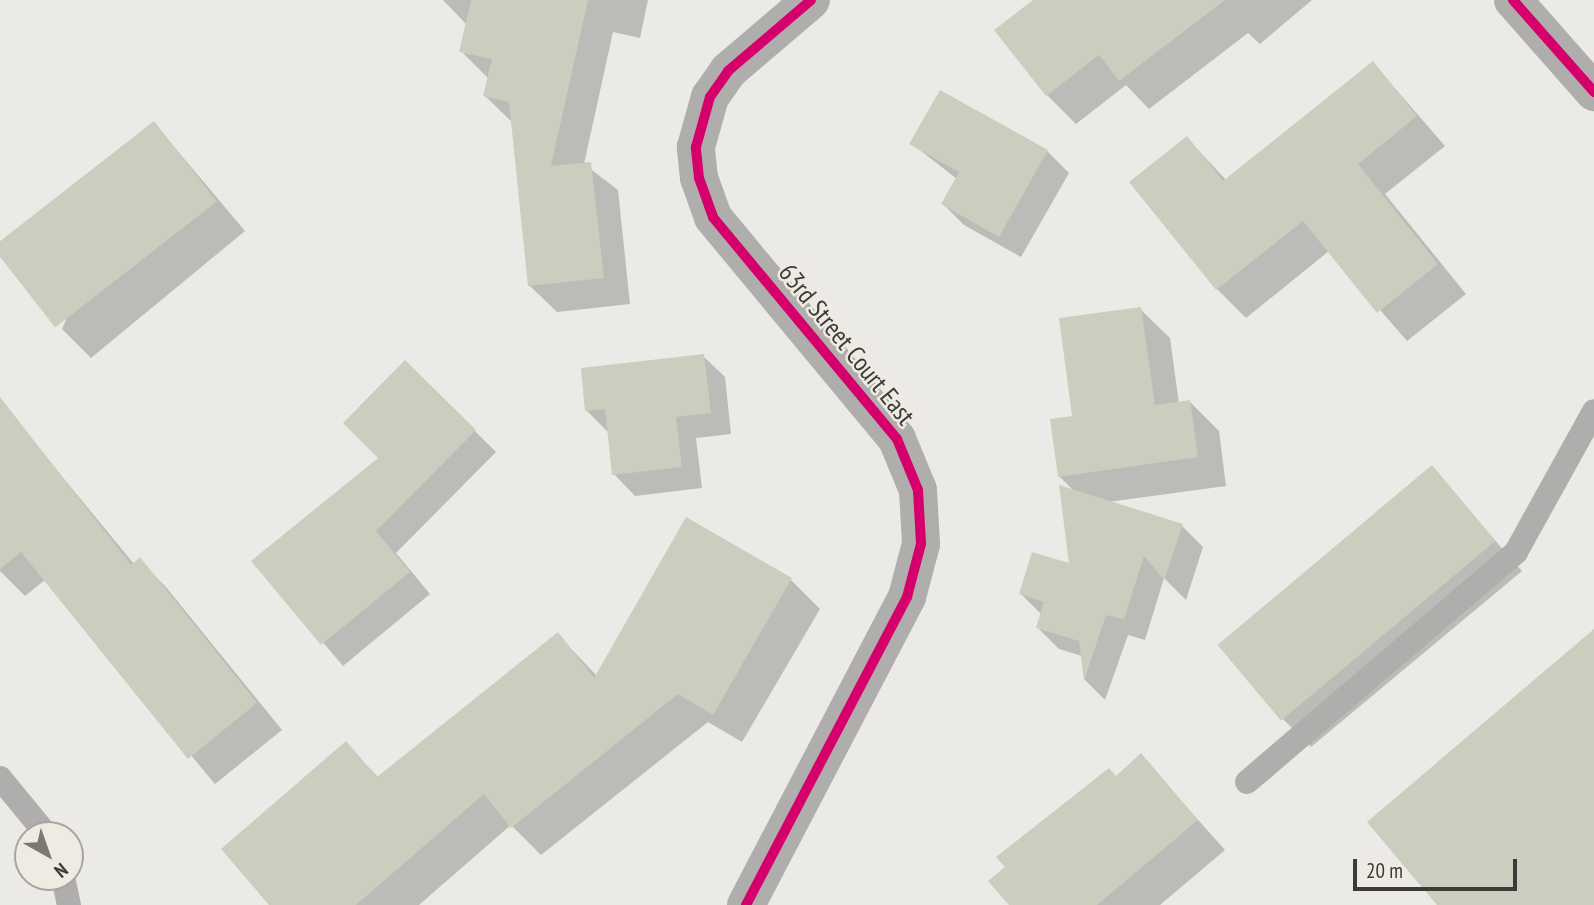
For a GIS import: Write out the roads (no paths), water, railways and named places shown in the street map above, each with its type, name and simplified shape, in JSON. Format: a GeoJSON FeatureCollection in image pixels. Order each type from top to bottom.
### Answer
{"type":"FeatureCollection","features":[{"type":"Feature","properties":{"kind":"street","name":"63rd Street Court East"},"geometry":{"type":"LineString","coordinates":[[747,905],[907,597],[921,544],[918,489],[897,439],[713,218],[699,178],[696,147],[710,97],[728,71],[811,0]]}},
{"type":"Feature","properties":{"kind":"street"},"geometry":{"type":"LineString","coordinates":[[1513,0],[1594,92]]}},
{"type":"Feature","properties":{"kind":"lane"},"geometry":{"type":"LineString","coordinates":[[1247,782],[1516,552],[1594,411]]}},
{"type":"Feature","properties":{"kind":"lane"},"geometry":{"type":"LineString","coordinates":[[0,778],[35,821]]}}]}
